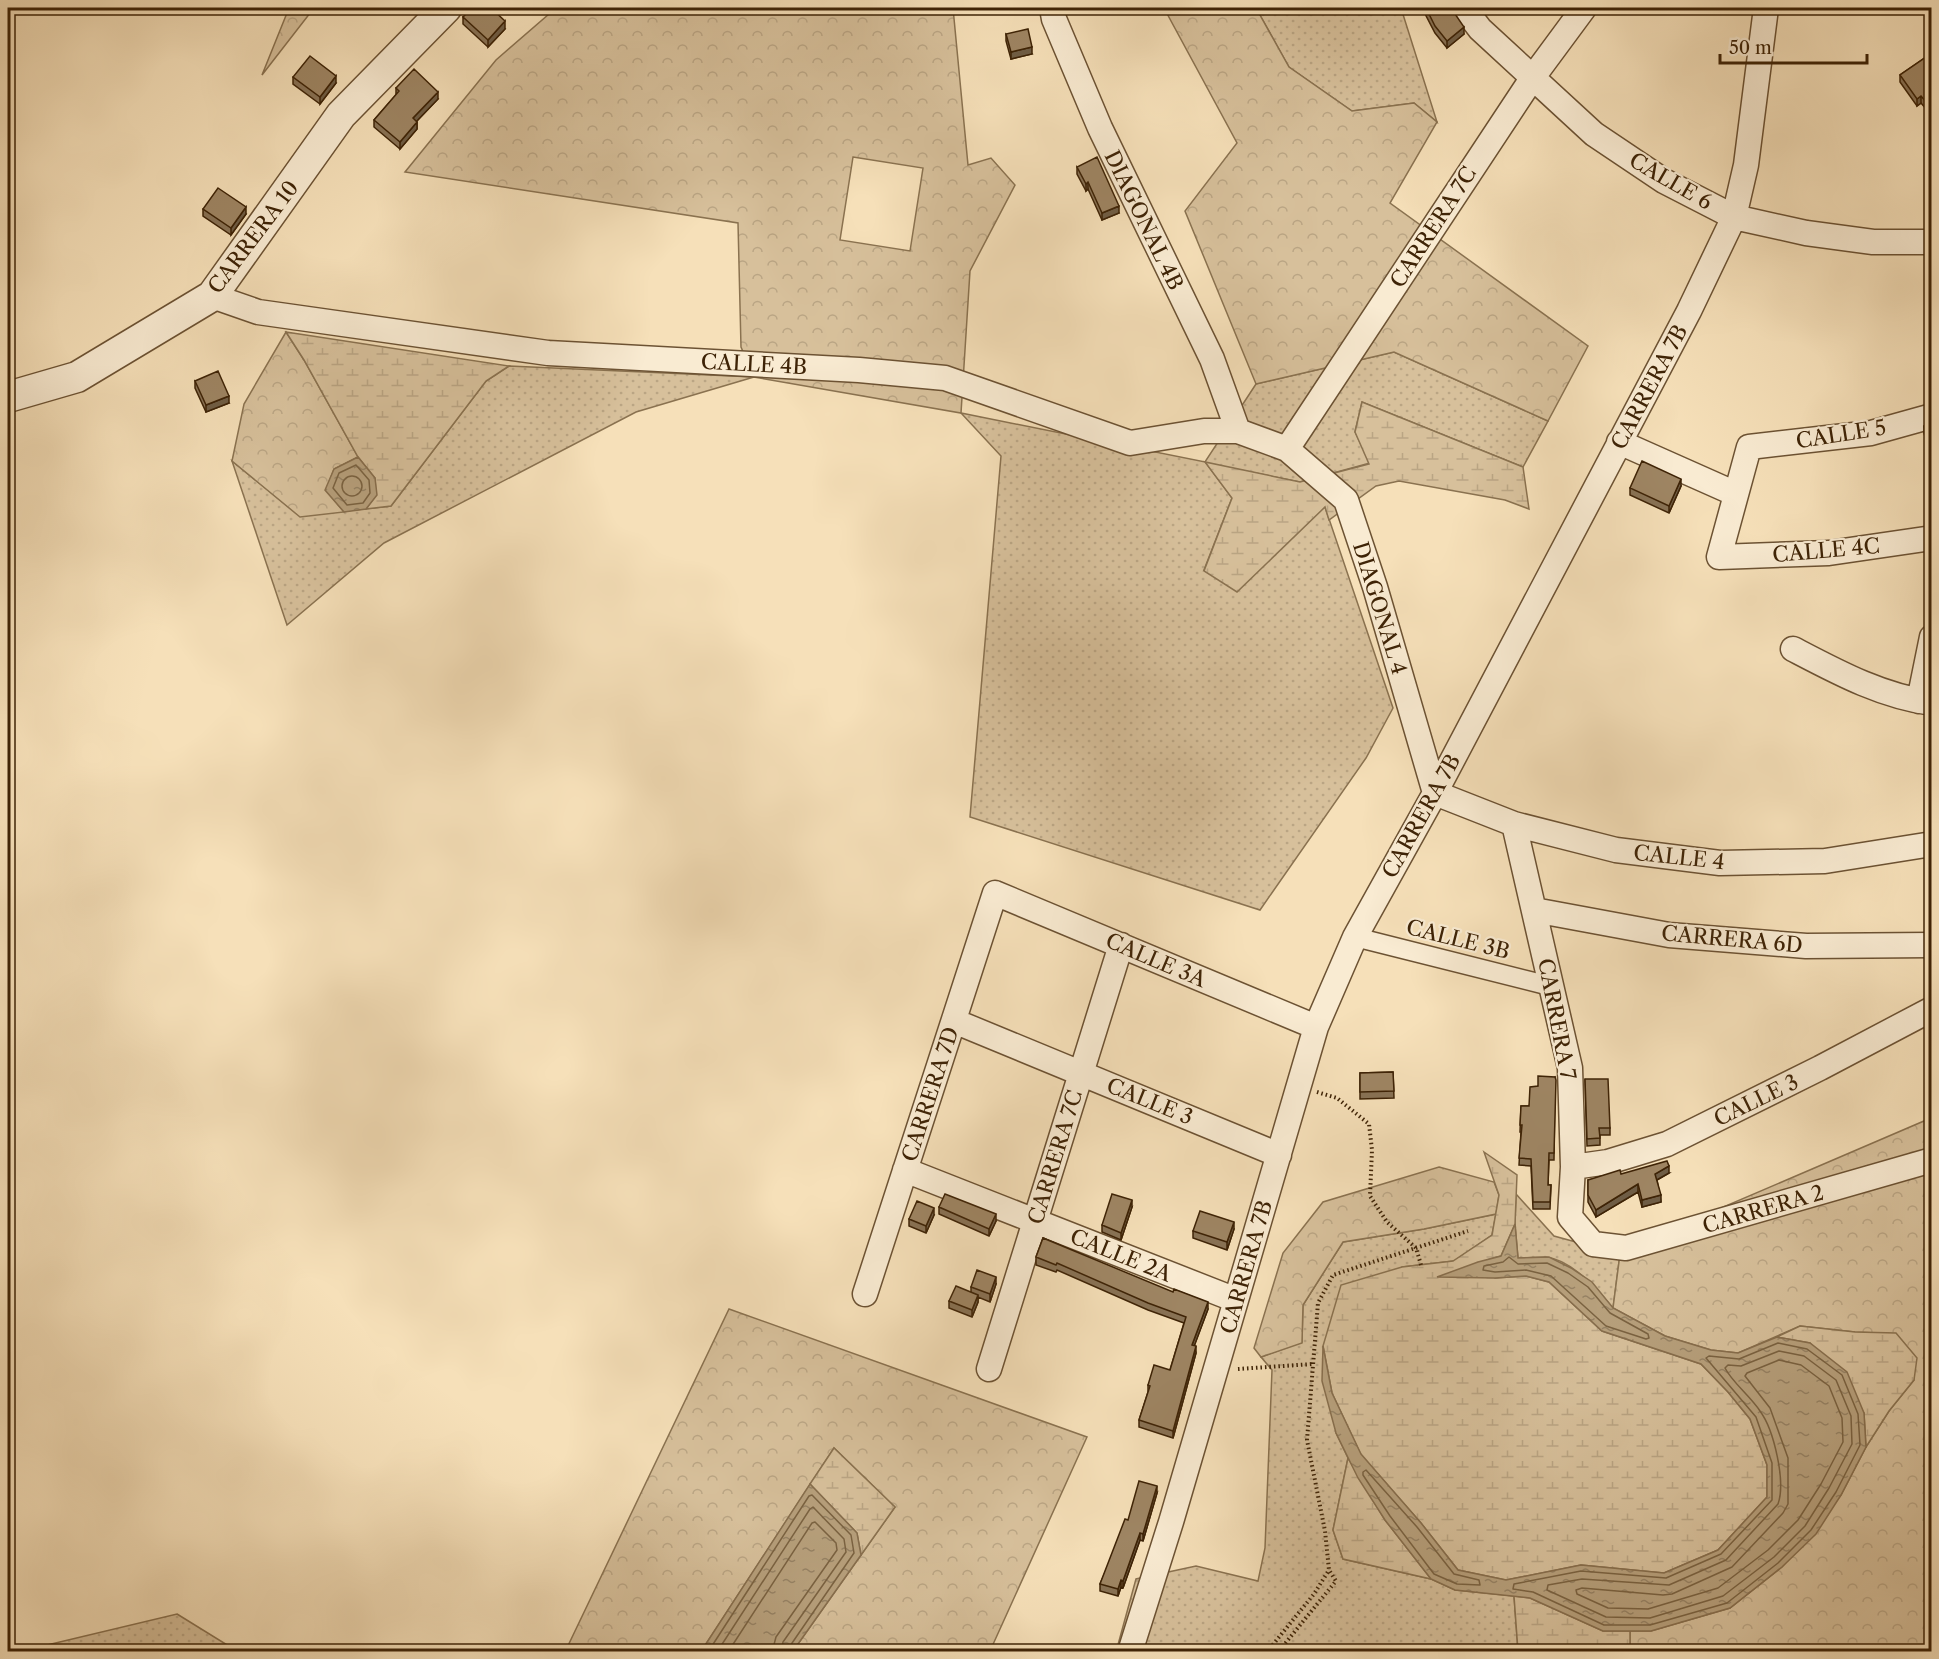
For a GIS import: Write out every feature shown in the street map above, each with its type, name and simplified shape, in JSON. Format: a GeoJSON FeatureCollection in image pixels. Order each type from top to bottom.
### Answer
{"type":"FeatureCollection","features":[{"type":"Feature","properties":{"kind":"street","name":"CARRERA 10"},"geometry":{"type":"LineString","coordinates":[[8,397],[77,377],[212,296],[342,115],[446,8]]}},
{"type":"Feature","properties":{"kind":"street","name":"DIAGONAL 4B"},"geometry":{"type":"LineString","coordinates":[[1052,8],[1054,19],[1100,128],[1212,359],[1238,431]]}},
{"type":"Feature","properties":{"kind":"street","name":"CALLE 6"},"geometry":{"type":"LineString","coordinates":[[1464,8],[1480,29],[1594,134],[1664,181],[1734,217],[1806,233],[1873,242],[1932,242]]}},
{"type":"Feature","properties":{"kind":"street","name":"CARRERA 7C"},"geometry":{"type":"LineString","coordinates":[[1287,449],[1533,77],[1584,8]]}},
{"type":"Feature","properties":{"kind":"street","name":"CARRERA 7B"},"geometry":{"type":"LineString","coordinates":[[1130,1652],[1171,1522],[1316,1027],[1355,937],[1435,793],[1689,311],[1734,217],[1746,165],[1766,8]]}},
{"type":"Feature","properties":{"kind":"street","name":"CALLE 4B"},"geometry":{"type":"LineString","coordinates":[[212,296],[258,312],[548,353],[848,369],[945,378],[1131,443],[1204,431],[1238,431],[1287,449]]}},
{"type":"Feature","properties":{"kind":"street","name":"CALLE 5"},"geometry":{"type":"LineString","coordinates":[[1736,494],[1749,447],[1871,433],[1932,416]]}},
{"type":"Feature","properties":{"kind":"street"},"geometry":{"type":"LineString","coordinates":[[1619,442],[1736,494]]}},
{"type":"Feature","properties":{"kind":"street","name":"DIAGONAL 4"},"geometry":{"type":"LineString","coordinates":[[1287,449],[1346,500],[1375,587],[1435,793]]}},
{"type":"Feature","properties":{"kind":"street","name":"CALLE 4C"},"geometry":{"type":"LineString","coordinates":[[1736,494],[1719,557],[1829,553],[1932,538]]}},
{"type":"Feature","properties":{"kind":"street"},"geometry":{"type":"LineString","coordinates":[[1793,649],[1853,681],[1925,702],[1932,637]]}},
{"type":"Feature","properties":{"kind":"street","name":"CALLE 4"},"geometry":{"type":"LineString","coordinates":[[1435,793],[1514,824],[1616,850],[1720,863],[1825,861],[1932,844]]}},
{"type":"Feature","properties":{"kind":"street","name":"CARRERA 7"},"geometry":{"type":"LineString","coordinates":[[1514,824],[1570,1068],[1573,1167],[1570,1217],[1593,1244]]}},
{"type":"Feature","properties":{"kind":"street","name":"CALLE 3A"},"geometry":{"type":"LineString","coordinates":[[995,893],[1316,1027]]}},
{"type":"Feature","properties":{"kind":"street","name":"CARRERA 7D"},"geometry":{"type":"LineString","coordinates":[[865,1294],[995,893]]}},
{"type":"Feature","properties":{"kind":"street","name":"CARRERA 6D"},"geometry":{"type":"LineString","coordinates":[[1534,910],[1681,936],[1806,946],[1932,945]]}},
{"type":"Feature","properties":{"kind":"street","name":"CALLE 3B"},"geometry":{"type":"LineString","coordinates":[[1355,937],[1550,986]]}},
{"type":"Feature","properties":{"kind":"street","name":"CARRERA 7C"},"geometry":{"type":"LineString","coordinates":[[989,1369],[1121,945]]}},
{"type":"Feature","properties":{"kind":"street","name":"CALLE 3"},"geometry":{"type":"LineString","coordinates":[[1573,1167],[1608,1162],[1666,1144],[1820,1068],[1932,1009]]}},
{"type":"Feature","properties":{"kind":"street","name":"CALLE 3"},"geometry":{"type":"LineString","coordinates":[[954,1021],[1279,1155]]}},
{"type":"Feature","properties":{"kind":"street","name":"CARRERA 2"},"geometry":{"type":"LineString","coordinates":[[1593,1244],[1626,1248],[1932,1160]]}},
{"type":"Feature","properties":{"kind":"street","name":"CALLE 2A"},"geometry":{"type":"LineString","coordinates":[[905,1170],[1236,1300]]}},
{"type":"Feature","properties":{"kind":"path"},"geometry":{"type":"LineString","coordinates":[[1299,1088],[1337,1098],[1369,1124],[1372,1150],[1370,1196],[1387,1222],[1416,1248],[1421,1265]]}},
{"type":"Feature","properties":{"kind":"path"},"geometry":{"type":"LineString","coordinates":[[1269,1652],[1283,1646],[1336,1581],[1329,1570],[1325,1531],[1307,1440],[1318,1303],[1333,1275],[1468,1231]]}},
{"type":"Feature","properties":{"kind":"path"},"geometry":{"type":"LineString","coordinates":[[1216,1370],[1312,1364]]}},
{"type":"Feature","properties":{"kind":"path"},"geometry":{"type":"LineString","coordinates":[[1269,1652],[1314,1594],[1329,1570]]}},
{"type":"Feature","properties":{"kind":"green space"},"geometry":{"type":"Polygon","coordinates":[[[289,8],[314,8],[262,75],[289,8]]]}},
{"type":"Feature","properties":{"kind":"green space"},"geometry":{"type":"Polygon","coordinates":[[[556,8],[953,8],[968,165],[991,158],[1015,185],[970,271],[961,413],[754,377],[741,347],[738,223],[405,172],[496,60],[556,8]],[[853,157],[840,240],[910,251],[923,168],[853,157]]]}},
{"type":"Feature","properties":{"kind":"green space"},"geometry":{"type":"Polygon","coordinates":[[[1164,8],[1256,8],[1289,67],[1352,111],[1414,103],[1437,122],[1390,203],[1588,346],[1548,421],[1394,352],[1256,384],[1185,211],[1237,143],[1164,8]]]}},
{"type":"Feature","properties":{"kind":"green space"},"geometry":{"type":"Polygon","coordinates":[[[1256,8],[1401,8],[1437,122],[1414,103],[1352,111],[1289,67],[1256,8]]]}},
{"type":"Feature","properties":{"kind":"green space"},"geometry":{"type":"Polygon","coordinates":[[[286,332],[358,457],[334,469],[326,490],[344,512],[300,517],[232,461],[244,404],[286,332]]]}},
{"type":"Feature","properties":{"kind":"green space"},"geometry":{"type":"Polygon","coordinates":[[[286,332],[509,366],[486,381],[391,506],[366,509],[376,495],[375,478],[358,457],[286,332]]]}},
{"type":"Feature","properties":{"kind":"green space"},"geometry":{"type":"Polygon","coordinates":[[[1394,352],[1548,421],[1523,467],[1362,402],[1355,432],[1370,463],[1300,482],[1206,463],[1232,498],[1204,570],[1325,507],[1393,708],[1366,758],[1260,910],[970,817],[1001,456],[961,413],[1205,462],[1256,384],[1394,352]]]}},
{"type":"Feature","properties":{"kind":"green space"},"geometry":{"type":"Polygon","coordinates":[[[509,366],[754,377],[636,412],[384,543],[287,625],[232,461],[300,516],[391,506],[486,381],[509,366]]]}},
{"type":"Feature","properties":{"kind":"green space"},"geometry":{"type":"Polygon","coordinates":[[[1362,402],[1523,467],[1529,509],[1505,500],[1399,481],[1376,486],[1329,520],[1325,507],[1237,592],[1204,571],[1232,498],[1205,462],[1300,482],[1369,464],[1355,432],[1362,402]]]}},
{"type":"Feature","properties":{"kind":"green space"},"geometry":{"type":"Polygon","coordinates":[[[1931,1118],[1931,1651],[1630,1651],[1630,1631],[1651,1631],[1730,1608],[1782,1567],[1841,1495],[1866,1447],[1889,1411],[1914,1380],[1896,1334],[1800,1326],[1738,1353],[1711,1350],[1665,1336],[1613,1308],[1620,1254],[1672,1229],[1931,1118]]]}},
{"type":"Feature","properties":{"kind":"green space"},"geometry":{"type":"Polygon","coordinates":[[[1484,1152],[1517,1175],[1515,1224],[1501,1256],[1487,1260],[1495,1278],[1526,1276],[1549,1282],[1602,1331],[1701,1364],[1750,1419],[1767,1465],[1767,1497],[1718,1550],[1664,1573],[1581,1565],[1506,1580],[1458,1570],[1421,1523],[1361,1455],[1332,1393],[1323,1346],[1341,1285],[1402,1267],[1453,1261],[1492,1235],[1499,1195],[1484,1152]]]}},
{"type":"Feature","properties":{"kind":"green space"},"geometry":{"type":"Polygon","coordinates":[[[1439,1167],[1494,1182],[1499,1195],[1496,1214],[1343,1242],[1303,1305],[1302,1343],[1261,1357],[1254,1348],[1283,1253],[1323,1202],[1439,1167]]]}},
{"type":"Feature","properties":{"kind":"green space"},"geometry":{"type":"Polygon","coordinates":[[[1516,1194],[1554,1236],[1620,1254],[1613,1308],[1584,1277],[1556,1259],[1518,1258],[1515,1224],[1516,1194]]]}},
{"type":"Feature","properties":{"kind":"green space"},"geometry":{"type":"Polygon","coordinates":[[[1496,1214],[1492,1235],[1454,1261],[1402,1267],[1336,1433],[1348,1458],[1333,1530],[1343,1559],[1431,1579],[1455,1590],[1514,1596],[1518,1651],[1116,1652],[1136,1579],[1196,1566],[1258,1581],[1265,1548],[1272,1370],[1261,1357],[1302,1342],[1303,1305],[1343,1242],[1496,1214]]]}},
{"type":"Feature","properties":{"kind":"green space"},"geometry":{"type":"Polygon","coordinates":[[[729,1309],[1087,1437],[990,1651],[793,1651],[895,1507],[834,1448],[702,1650],[704,1651],[565,1652],[729,1309]]]}},
{"type":"Feature","properties":{"kind":"green space"},"geometry":{"type":"Polygon","coordinates":[[[1800,1326],[1855,1332],[1896,1333],[1917,1358],[1914,1380],[1889,1411],[1866,1447],[1864,1413],[1810,1343],[1777,1337],[1800,1326]]]}},
{"type":"Feature","properties":{"kind":"green space"},"geometry":{"type":"Polygon","coordinates":[[[834,1448],[895,1507],[861,1555],[857,1533],[810,1484],[834,1448]]]}},
{"type":"Feature","properties":{"kind":"green space"},"geometry":{"type":"Polygon","coordinates":[[[1348,1458],[1385,1520],[1431,1579],[1343,1559],[1333,1530],[1348,1458]]]}},
{"type":"Feature","properties":{"kind":"green space"},"geometry":{"type":"Polygon","coordinates":[[[1514,1596],[1530,1598],[1603,1631],[1630,1631],[1630,1651],[1518,1651],[1514,1596]]]}},
{"type":"Feature","properties":{"kind":"green space"},"geometry":{"type":"Polygon","coordinates":[[[177,1614],[237,1651],[22,1651],[177,1614]]]}},
{"type":"Feature","properties":{"kind":"water"},"geometry":{"type":"Polygon","coordinates":[[[358,457],[375,478],[377,495],[366,509],[344,512],[325,490],[334,469],[358,457]]]}},
{"type":"Feature","properties":{"kind":"water"},"geometry":{"type":"Polygon","coordinates":[[[1515,1224],[1518,1258],[1549,1257],[1571,1268],[1592,1282],[1613,1308],[1665,1336],[1711,1350],[1738,1353],[1777,1337],[1810,1343],[1847,1372],[1864,1413],[1866,1447],[1841,1495],[1816,1534],[1782,1567],[1730,1608],[1651,1631],[1603,1631],[1530,1598],[1455,1590],[1431,1579],[1385,1520],[1358,1478],[1336,1433],[1322,1381],[1323,1346],[1332,1393],[1361,1454],[1458,1570],[1506,1580],[1581,1565],[1664,1573],[1718,1550],[1767,1497],[1767,1465],[1750,1419],[1701,1364],[1602,1331],[1549,1282],[1526,1276],[1437,1277],[1501,1256],[1515,1224]]]}},
{"type":"Feature","properties":{"kind":"water"},"geometry":{"type":"Polygon","coordinates":[[[810,1484],[857,1533],[861,1555],[793,1651],[702,1650],[810,1484]]]}},
{"type":"Feature","properties":{"kind":"building"},"geometry":{"type":"Polygon","coordinates":[[[472,8],[491,8],[505,21],[488,40],[463,17],[472,8]]]}},
{"type":"Feature","properties":{"kind":"building"},"geometry":{"type":"Polygon","coordinates":[[[1426,8],[1451,8],[1464,27],[1447,41],[1435,26],[1426,8]]]}},
{"type":"Feature","properties":{"kind":"building"},"geometry":{"type":"Polygon","coordinates":[[[1028,29],[1032,47],[1011,52],[1006,34],[1028,29]]]}},
{"type":"Feature","properties":{"kind":"building"},"geometry":{"type":"Polygon","coordinates":[[[1932,53],[1932,109],[1921,96],[1917,99],[1900,75],[1932,53]]]}},
{"type":"Feature","properties":{"kind":"building"},"geometry":{"type":"Polygon","coordinates":[[[310,56],[336,76],[320,97],[293,77],[310,56]]]}},
{"type":"Feature","properties":{"kind":"building"},"geometry":{"type":"Polygon","coordinates":[[[414,69],[438,92],[413,118],[417,122],[400,142],[374,120],[399,91],[396,88],[414,69]]]}},
{"type":"Feature","properties":{"kind":"building"},"geometry":{"type":"Polygon","coordinates":[[[1097,157],[1119,206],[1102,213],[1088,182],[1086,184],[1077,167],[1097,157]]]}},
{"type":"Feature","properties":{"kind":"building"},"geometry":{"type":"Polygon","coordinates":[[[218,188],[246,207],[231,228],[203,209],[218,188]]]}},
{"type":"Feature","properties":{"kind":"building"},"geometry":{"type":"Polygon","coordinates":[[[218,371],[229,396],[206,405],[195,381],[218,371]]]}},
{"type":"Feature","properties":{"kind":"building"},"geometry":{"type":"Polygon","coordinates":[[[1932,424],[1932,442],[1928,442],[1924,426],[1932,424]]]}},
{"type":"Feature","properties":{"kind":"building"},"geometry":{"type":"Polygon","coordinates":[[[1642,461],[1681,479],[1669,506],[1630,488],[1642,461]]]}},
{"type":"Feature","properties":{"kind":"building"},"geometry":{"type":"Polygon","coordinates":[[[1393,1072],[1394,1091],[1360,1092],[1360,1073],[1393,1072]]]}},
{"type":"Feature","properties":{"kind":"building"},"geometry":{"type":"Polygon","coordinates":[[[1538,1076],[1555,1077],[1556,1080],[1554,1153],[1549,1153],[1550,1202],[1533,1202],[1531,1159],[1519,1158],[1521,1106],[1529,1106],[1530,1087],[1538,1086],[1538,1076]]]}},
{"type":"Feature","properties":{"kind":"building"},"geometry":{"type":"Polygon","coordinates":[[[1585,1079],[1608,1079],[1610,1128],[1599,1128],[1600,1138],[1587,1139],[1585,1079]]]}},
{"type":"Feature","properties":{"kind":"building"},"geometry":{"type":"Polygon","coordinates":[[[1667,1161],[1669,1166],[1655,1174],[1661,1195],[1642,1200],[1638,1184],[1596,1210],[1588,1195],[1588,1180],[1620,1170],[1621,1174],[1667,1161]]]}},
{"type":"Feature","properties":{"kind":"building"},"geometry":{"type":"Polygon","coordinates":[[[945,1194],[996,1214],[989,1229],[939,1207],[945,1194]]]}},
{"type":"Feature","properties":{"kind":"building"},"geometry":{"type":"Polygon","coordinates":[[[1112,1194],[1132,1200],[1121,1233],[1102,1225],[1112,1194]]]}},
{"type":"Feature","properties":{"kind":"building"},"geometry":{"type":"Polygon","coordinates":[[[917,1201],[934,1208],[926,1226],[909,1219],[917,1201]]]}},
{"type":"Feature","properties":{"kind":"building"},"geometry":{"type":"Polygon","coordinates":[[[1200,1211],[1234,1222],[1227,1242],[1193,1231],[1200,1211]]]}},
{"type":"Feature","properties":{"kind":"building"},"geometry":{"type":"Polygon","coordinates":[[[1043,1238],[1173,1292],[1174,1289],[1208,1302],[1192,1345],[1196,1346],[1173,1431],[1139,1420],[1154,1365],[1170,1370],[1186,1317],[1057,1263],[1056,1265],[1036,1257],[1043,1238]]]}},
{"type":"Feature","properties":{"kind":"building"},"geometry":{"type":"Polygon","coordinates":[[[977,1270],[996,1277],[990,1294],[971,1287],[977,1270]]]}},
{"type":"Feature","properties":{"kind":"building"},"geometry":{"type":"Polygon","coordinates":[[[956,1286],[978,1295],[972,1310],[949,1301],[956,1286]]]}},
{"type":"Feature","properties":{"kind":"building"},"geometry":{"type":"Polygon","coordinates":[[[1139,1481],[1157,1486],[1143,1534],[1140,1533],[1118,1589],[1100,1584],[1125,1519],[1128,1520],[1139,1481]]]}}]}
